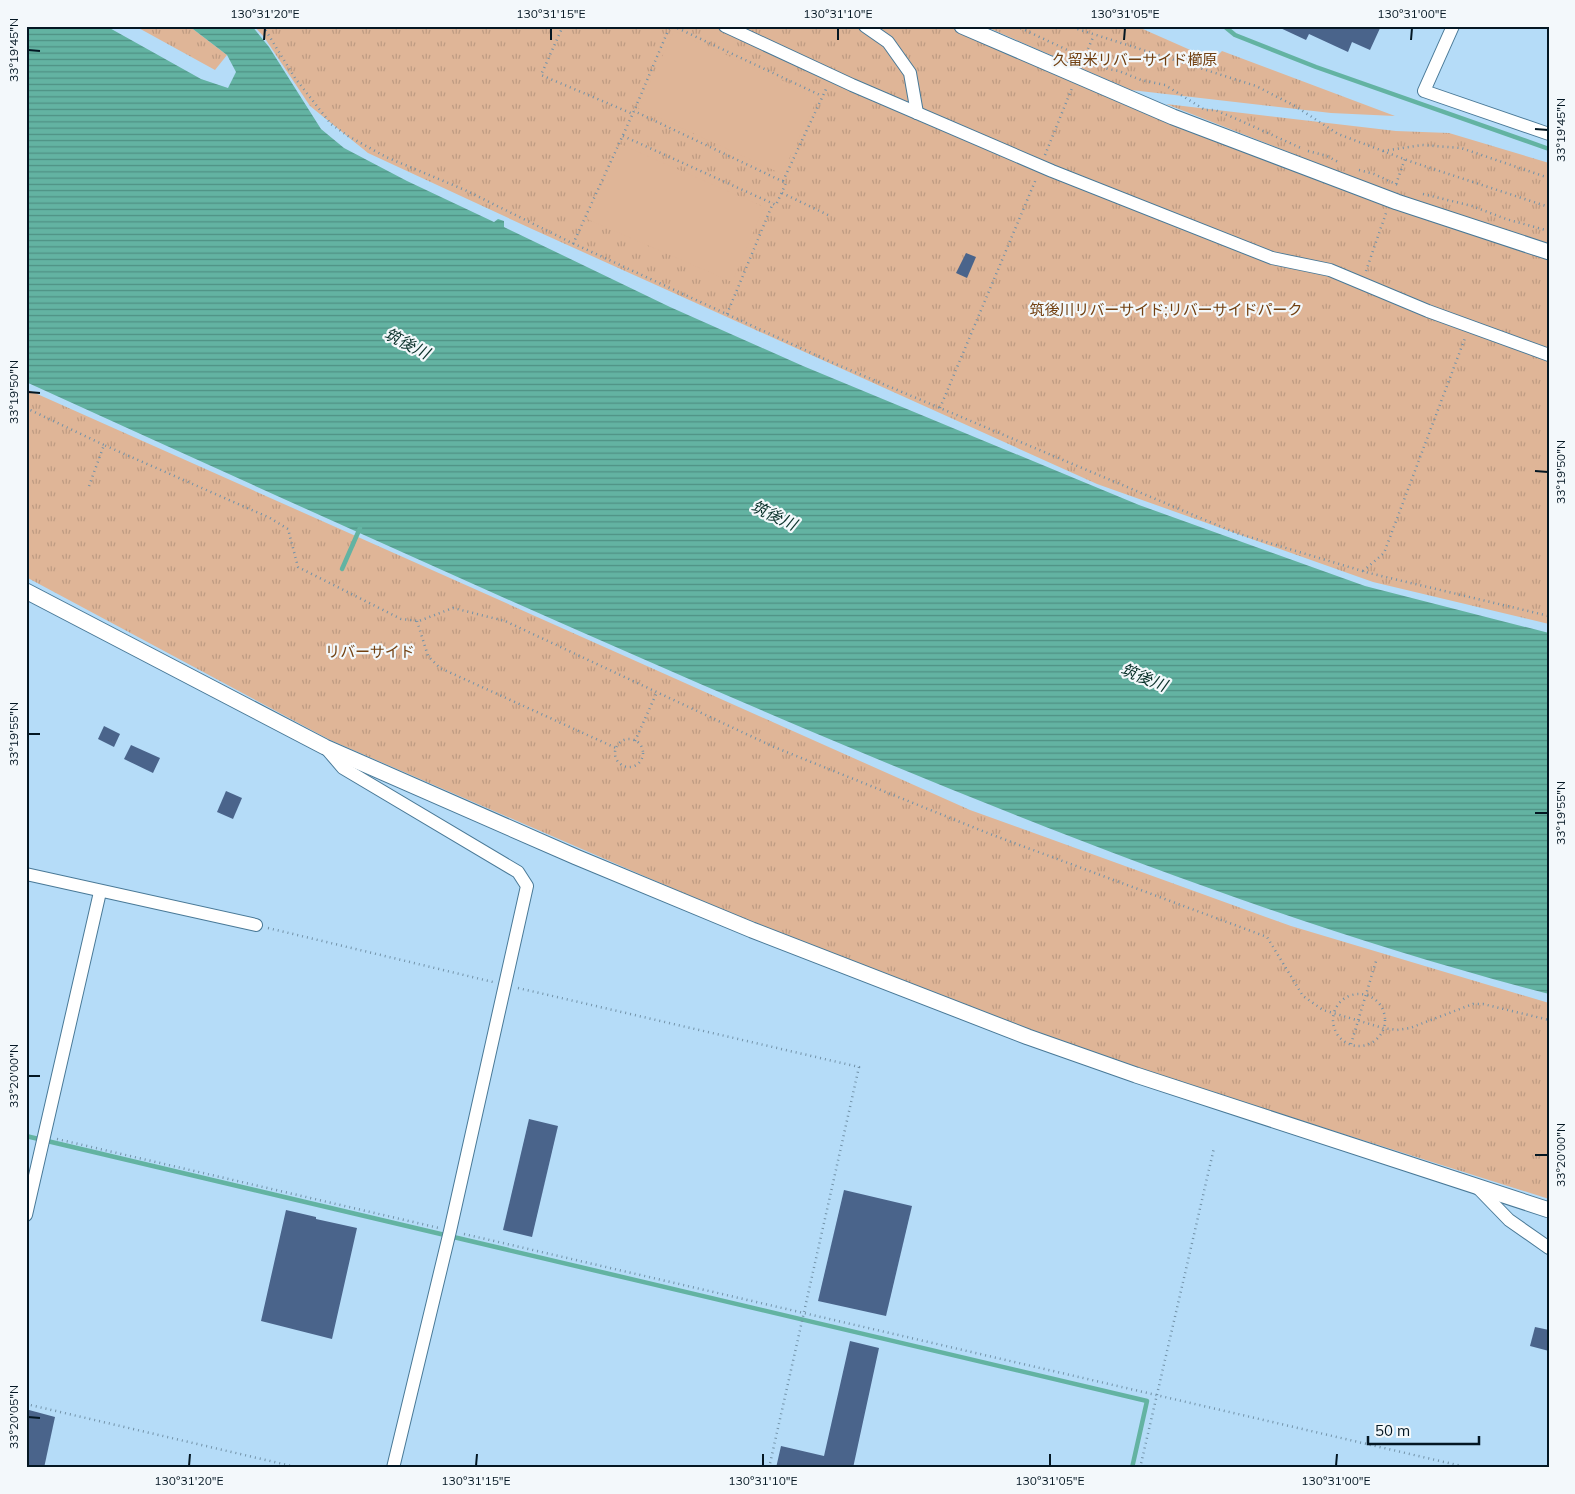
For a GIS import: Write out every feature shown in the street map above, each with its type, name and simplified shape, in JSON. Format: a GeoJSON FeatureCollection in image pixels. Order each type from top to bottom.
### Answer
{"type":"FeatureCollection","features":[{"type":"Feature","properties":{"kind":"street"},"geometry":{"type":"LineString","coordinates":[[724,26],[833,76],[1041,166],[1272,258],[1330,270],[1549,355]]}},
{"type":"Feature","properties":{"kind":"street"},"geometry":{"type":"LineString","coordinates":[[865,26],[888,42],[910,73],[918,113]]}},
{"type":"Feature","properties":{"kind":"street"},"geometry":{"type":"LineString","coordinates":[[962,26],[1173,117],[1390,199],[1549,252]]}},
{"type":"Feature","properties":{"kind":"street"},"geometry":{"type":"LineString","coordinates":[[1453,26],[1424,91],[1549,134]]}},
{"type":"Feature","properties":{"kind":"street"},"geometry":{"type":"LineString","coordinates":[[26,591],[325,747],[576,857],[743,926],[1028,1037],[1136,1076],[1549,1210]]}},
{"type":"Feature","properties":{"kind":"street"},"geometry":{"type":"LineString","coordinates":[[325,747],[343,768],[518,872],[527,886],[450,1231],[393,1468]]}},
{"type":"Feature","properties":{"kind":"street"},"geometry":{"type":"LineString","coordinates":[[26,874],[100,892],[256,925]]}},
{"type":"Feature","properties":{"kind":"street"},"geometry":{"type":"LineString","coordinates":[[26,1215],[100,892]]}},
{"type":"Feature","properties":{"kind":"street"},"geometry":{"type":"LineString","coordinates":[[1477,1187],[1509,1220],[1549,1248]]}},
{"type":"Feature","properties":{"kind":"path"},"geometry":{"type":"LineString","coordinates":[[263,26],[295,78],[331,124],[348,136],[386,157],[465,190],[573,244],[831,362],[1236,533],[1362,571],[1549,616]]}},
{"type":"Feature","properties":{"kind":"path"},"geometry":{"type":"LineString","coordinates":[[563,26],[541,75],[634,112],[786,182],[776,205],[623,136]]}},
{"type":"Feature","properties":{"kind":"path"},"geometry":{"type":"LineString","coordinates":[[573,244],[672,26],[822,96]]}},
{"type":"Feature","properties":{"kind":"path"},"geometry":{"type":"LineString","coordinates":[[1016,26],[1037,38],[1108,70],[1165,85],[1205,110],[1215,110],[1240,120],[1306,150],[1327,156],[1346,167]]}},
{"type":"Feature","properties":{"kind":"path"},"geometry":{"type":"LineString","coordinates":[[1068,26],[1256,86],[1295,106],[1338,134],[1405,159],[1549,207]]}},
{"type":"Feature","properties":{"kind":"path"},"geometry":{"type":"LineString","coordinates":[[1084,58],[1094,35]]}},
{"type":"Feature","properties":{"kind":"path"},"geometry":{"type":"LineString","coordinates":[[783,181],[833,76]]}},
{"type":"Feature","properties":{"kind":"path"},"geometry":{"type":"LineString","coordinates":[[940,408],[1077,76]]}},
{"type":"Feature","properties":{"kind":"path"},"geometry":{"type":"LineString","coordinates":[[1383,151],[1422,145],[1461,148],[1549,178]]}},
{"type":"Feature","properties":{"kind":"path"},"geometry":{"type":"LineString","coordinates":[[1396,184],[1405,159]]}},
{"type":"Feature","properties":{"kind":"path"},"geometry":{"type":"LineString","coordinates":[[1355,169],[1374,174],[1403,189]]}},
{"type":"Feature","properties":{"kind":"path"},"geometry":{"type":"LineString","coordinates":[[782,193],[828,216]]}},
{"type":"Feature","properties":{"kind":"path"},"geometry":{"type":"LineString","coordinates":[[1420,194],[1472,206],[1506,219],[1549,231]]}},
{"type":"Feature","properties":{"kind":"path"},"geometry":{"type":"LineString","coordinates":[[1362,283],[1390,199]]}},
{"type":"Feature","properties":{"kind":"path"},"geometry":{"type":"LineString","coordinates":[[727,314],[773,204]]}},
{"type":"Feature","properties":{"kind":"path"},"geometry":{"type":"LineString","coordinates":[[1362,571],[1384,553],[1463,340],[1479,329]]}},
{"type":"Feature","properties":{"kind":"path"},"geometry":{"type":"LineString","coordinates":[[26,408],[104,445],[270,518],[288,529],[298,566],[401,619],[417,621],[453,608],[505,621],[774,747],[990,834],[1267,937],[1303,996],[1323,1010],[1383,1028],[1398,1030],[1410,1028],[1473,1004],[1483,1004],[1549,1020]]}},
{"type":"Feature","properties":{"kind":"path"},"geometry":{"type":"LineString","coordinates":[[89,486],[104,445]]}},
{"type":"Feature","properties":{"kind":"path"},"geometry":{"type":"LineString","coordinates":[[417,621],[428,656],[440,668],[616,748]]}},
{"type":"Feature","properties":{"kind":"path"},"geometry":{"type":"LineString","coordinates":[[635,741],[658,692]]}},
{"type":"Feature","properties":{"kind":"path"},"geometry":{"type":"LineString","coordinates":[[626,740],[635,741],[643,751],[641,760],[635,766],[626,767],[618,762],[614,754],[616,748],[626,740]]}},
{"type":"Feature","properties":{"kind":"path"},"geometry":{"type":"LineString","coordinates":[[256,925],[859,1067],[769,1468]]}},
{"type":"Feature","properties":{"kind":"path"},"geometry":{"type":"LineString","coordinates":[[1351,1044],[1377,958]]}},
{"type":"Feature","properties":{"kind":"path"},"geometry":{"type":"LineString","coordinates":[[1366,995],[1380,1005],[1385,1020],[1383,1028],[1372,1042],[1364,1045],[1351,1044],[1340,1037],[1335,1030],[1334,1013],[1343,1000],[1350,996],[1366,995]]}},
{"type":"Feature","properties":{"kind":"path"},"geometry":{"type":"LineString","coordinates":[[45,1136],[1470,1468]]}},
{"type":"Feature","properties":{"kind":"path"},"geometry":{"type":"LineString","coordinates":[[1140,1468],[1214,1148]]}},
{"type":"Feature","properties":{"kind":"path"},"geometry":{"type":"LineString","coordinates":[[26,1404],[300,1468]]}},
{"type":"Feature","properties":{"kind":"green space"},"geometry":{"type":"Polygon","coordinates":[[[135,26],[189,26],[227,55],[215,70],[135,26]]]}},
{"type":"Feature","properties":{"kind":"green space","name":"筑後川リバーサイド;リバーサイドパーク"},"geometry":{"type":"Polygon","coordinates":[[[254,26],[971,26],[1416,208],[1549,252],[1549,624],[1373,582],[1097,484],[532,229],[368,153],[310,106],[264,37],[254,26]]]}},
{"type":"Feature","properties":{"kind":"green space","name":"久留米リバーサイド櫛原"},"geometry":{"type":"Polygon","coordinates":[[[984,26],[1136,26],[1213,60],[1222,51],[1395,116],[1331,113],[1131,90],[984,26]]]}},
{"type":"Feature","properties":{"kind":"green space"},"geometry":{"type":"Polygon","coordinates":[[[674,31],[818,97],[782,174],[638,108],[674,31]]]}},
{"type":"Feature","properties":{"kind":"green space","name":"久留米リバーサイド櫛原"},"geometry":{"type":"Polygon","coordinates":[[[1166,104],[1396,131],[1449,133],[1549,163],[1549,244],[1403,197],[1166,104]]]}},
{"type":"Feature","properties":{"kind":"green space"},"geometry":{"type":"Polygon","coordinates":[[[620,144],[764,207],[732,282],[587,219],[620,144]]]}},
{"type":"Feature","properties":{"kind":"green space","name":"リバーサイド"},"geometry":{"type":"Polygon","coordinates":[[[26,389],[970,810],[1291,926],[1549,1003],[1549,1199],[1103,1058],[734,915],[330,740],[26,577],[26,389]]]}},
{"type":"Feature","properties":{"kind":"water","name":"筑後川"},"geometry":{"type":"Polygon","coordinates":[[[26,26],[106,26],[201,79],[228,88],[236,72],[227,55],[189,26],[252,26],[269,47],[321,129],[344,148],[407,181],[494,222],[498,219],[504,221],[504,227],[670,307],[803,366],[1139,505],[1365,586],[1549,633],[1549,994],[1359,939],[1265,908],[1078,840],[894,766],[608,644],[26,382],[26,26]]]}},
{"type":"Feature","properties":{"kind":"building"},"geometry":{"type":"Polygon","coordinates":[[[1276,26],[1381,26],[1370,50],[1352,42],[1348,52],[1309,34],[1306,40],[1276,26]]]}},
{"type":"Feature","properties":{"kind":"building"},"geometry":{"type":"Polygon","coordinates":[[[966,253],[976,257],[967,278],[956,273],[966,253]]]}},
{"type":"Feature","properties":{"kind":"building"},"geometry":{"type":"Polygon","coordinates":[[[104,726],[120,734],[114,747],[98,739],[104,726]]]}},
{"type":"Feature","properties":{"kind":"building"},"geometry":{"type":"Polygon","coordinates":[[[131,745],[160,758],[153,773],[124,759],[131,745]]]}},
{"type":"Feature","properties":{"kind":"building"},"geometry":{"type":"Polygon","coordinates":[[[226,791],[242,798],[233,819],[217,812],[226,791]]]}},
{"type":"Feature","properties":{"kind":"building"},"geometry":{"type":"Polygon","coordinates":[[[529,1119],[558,1126],[532,1237],[503,1230],[529,1119]]]}},
{"type":"Feature","properties":{"kind":"building"},"geometry":{"type":"Polygon","coordinates":[[[844,1190],[912,1206],[886,1316],[818,1301],[844,1190]]]}},
{"type":"Feature","properties":{"kind":"building"},"geometry":{"type":"Polygon","coordinates":[[[286,1210],[357,1228],[332,1339],[261,1321],[286,1210]]]}},
{"type":"Feature","properties":{"kind":"building"},"geometry":{"type":"Polygon","coordinates":[[[1535,1327],[1549,1330],[1549,1351],[1530,1346],[1535,1327]]]}},
{"type":"Feature","properties":{"kind":"building"},"geometry":{"type":"Polygon","coordinates":[[[850,1341],[879,1348],[853,1468],[776,1468],[781,1446],[824,1456],[850,1341]]]}},
{"type":"Feature","properties":{"kind":"building"},"geometry":{"type":"Polygon","coordinates":[[[29,1410],[55,1417],[44,1468],[26,1468],[26,1421],[29,1410]]]}},
{"type":"Feature","properties":{"kind":"waterway"},"geometry":{"type":"LineString","coordinates":[[1224,26],[1235,35],[1316,67],[1549,149]]}},
{"type":"Feature","properties":{"kind":"waterway"},"geometry":{"type":"LineString","coordinates":[[342,569],[360,528]]}},
{"type":"Feature","properties":{"kind":"waterway"},"geometry":{"type":"LineString","coordinates":[[26,1136],[1147,1401],[1132,1468]]}}]}
